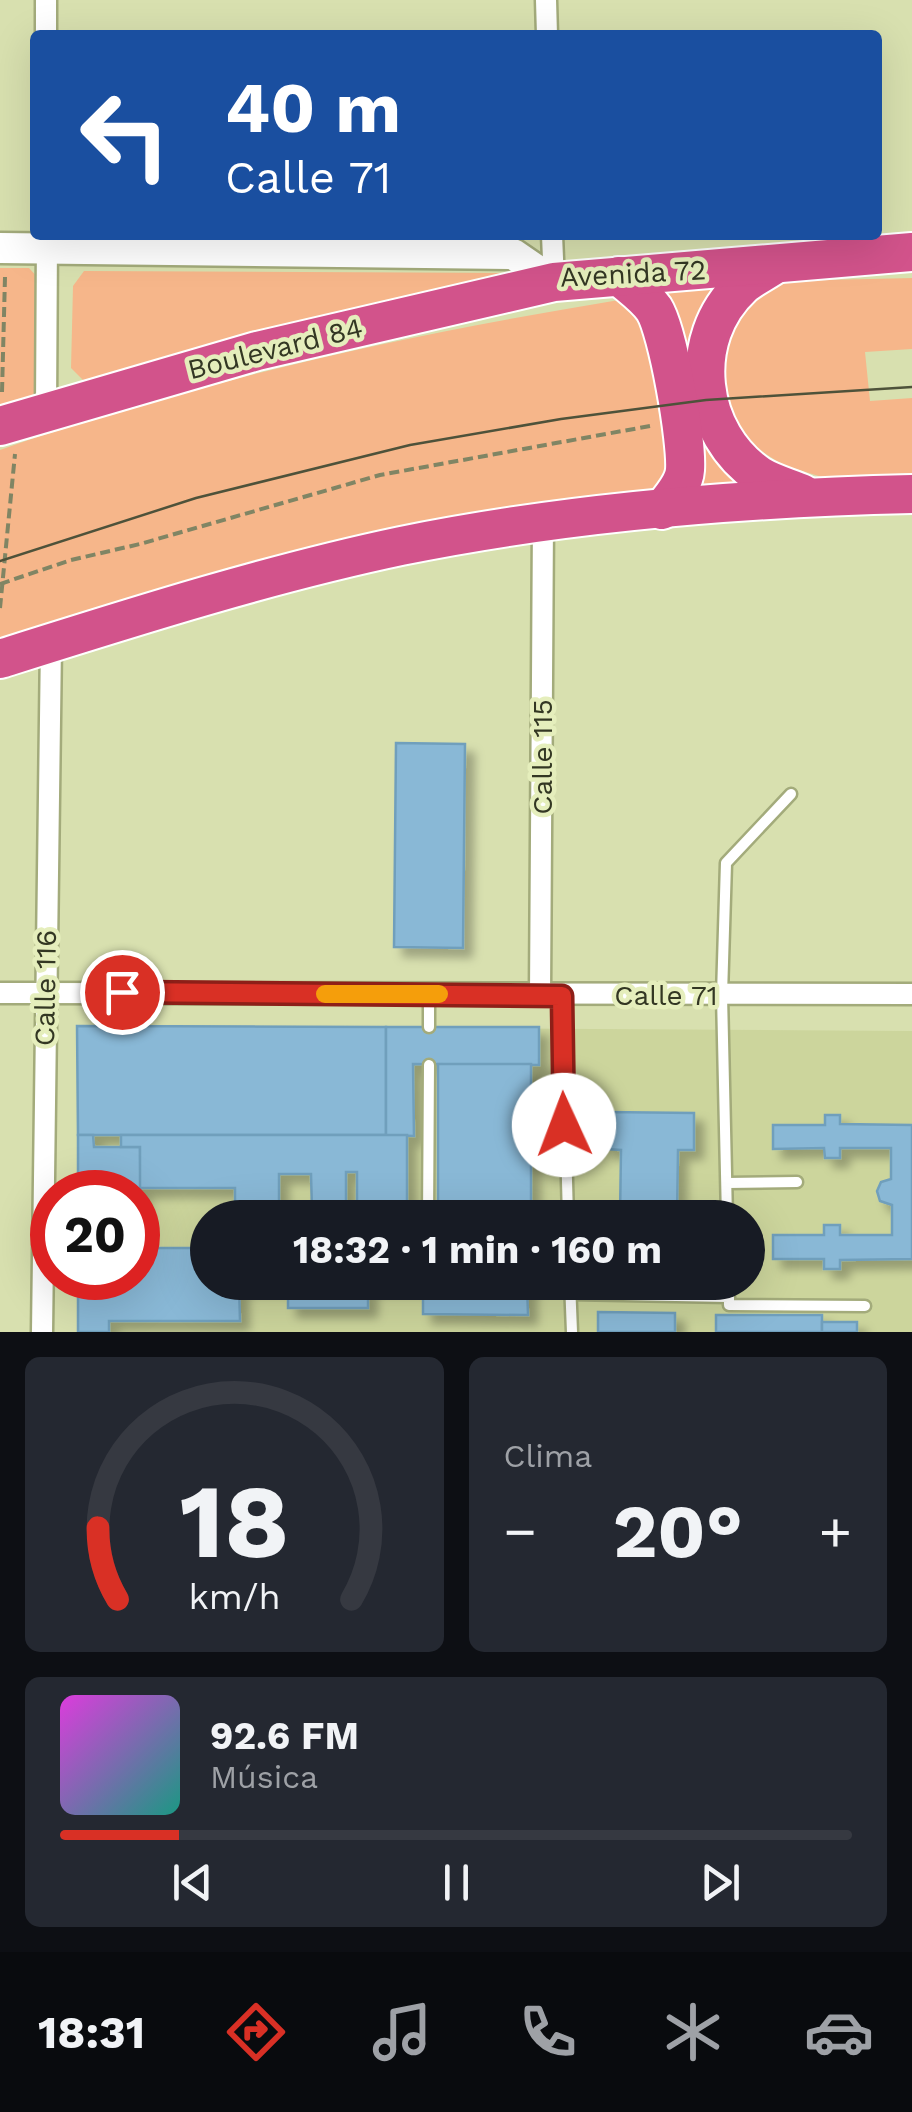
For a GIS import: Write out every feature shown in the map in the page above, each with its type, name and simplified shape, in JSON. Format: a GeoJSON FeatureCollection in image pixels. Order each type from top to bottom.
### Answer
{"type":"FeatureCollection","features":[{"type":"Feature","properties":{"kind":"highway","name":"Avenida 72"},"geometry":{"type":"LineString","coordinates":[[554,282],[912,252]]}},
{"type":"Feature","properties":{"kind":"highway"},"geometry":{"type":"LineString","coordinates":[[776,264],[742,286],[716,319],[704,359],[706,400],[726,443],[760,476],[808,496]]}},
{"type":"Feature","properties":{"kind":"highway"},"geometry":{"type":"LineString","coordinates":[[619,276],[653,308],[661,324],[681,423],[685,472],[680,488],[662,510]]}},
{"type":"Feature","properties":{"kind":"highway","name":"Boulevard 84"},"geometry":{"type":"LineString","coordinates":[[0,426],[257,352],[554,282]]}},
{"type":"Feature","properties":{"kind":"highway"},"geometry":{"type":"LineString","coordinates":[[0,660],[290,574],[399,547],[543,521],[808,496],[912,494]]}},
{"type":"Feature","properties":{"kind":"street"},"geometry":{"type":"LineString","coordinates":[[46,0],[46,30]]}},
{"type":"Feature","properties":{"kind":"street"},"geometry":{"type":"LineString","coordinates":[[546,0],[547,30]]}},
{"type":"Feature","properties":{"kind":"street"},"geometry":{"type":"LineString","coordinates":[[552,240],[554,282]]}},
{"type":"Feature","properties":{"kind":"street"},"geometry":{"type":"LineString","coordinates":[[46,410],[47,242]]}},
{"type":"Feature","properties":{"kind":"street","name":"Avenida 72"},"geometry":{"type":"LineString","coordinates":[[0,248],[47,242],[513,254],[554,282]]}},
{"type":"Feature","properties":{"kind":"street","name":"Calle 115"},"geometry":{"type":"LineString","coordinates":[[543,521],[551,995]]}},
{"type":"Feature","properties":{"kind":"street","name":"Calle 116"},"geometry":{"type":"LineString","coordinates":[[42,1332],[51,643]]}},
{"type":"Feature","properties":{"kind":"street","name":"Calle 71"},"geometry":{"type":"LineString","coordinates":[[0,993],[912,994]]}},
{"type":"Feature","properties":{"kind":"lane"},"geometry":{"type":"LineString","coordinates":[[727,1200],[722,996],[726,863],[791,794]]}},
{"type":"Feature","properties":{"kind":"lane"},"geometry":{"type":"LineString","coordinates":[[428,994],[429,1028]]}},
{"type":"Feature","properties":{"kind":"lane"},"geometry":{"type":"LineString","coordinates":[[551,995],[567,1200]]}},
{"type":"Feature","properties":{"kind":"lane"},"geometry":{"type":"LineString","coordinates":[[428,1200],[429,1064]]}},
{"type":"Feature","properties":{"kind":"lane"},"geometry":{"type":"LineString","coordinates":[[727,1183],[798,1182]]}},
{"type":"Feature","properties":{"kind":"lane"},"geometry":{"type":"LineString","coordinates":[[571,1300],[572,1332]]}},
{"type":"Feature","properties":{"kind":"lane"},"geometry":{"type":"LineString","coordinates":[[729,1300],[729,1305],[865,1306]]}},
{"type":"Feature","properties":{"kind":"path"},"geometry":{"type":"LineString","coordinates":[[0,584],[71,560],[380,475],[632,427],[681,423]]}},
{"type":"Feature","properties":{"kind":"shaded area"},"geometry":{"type":"Polygon","coordinates":[[[0,268],[29,268],[39,279],[38,388],[26,403],[0,414],[0,268]]]}},
{"type":"Feature","properties":{"kind":"shaded area"},"geometry":{"type":"Polygon","coordinates":[[[84,271],[526,273],[90,387],[71,368],[73,286],[84,271]]]}},
{"type":"Feature","properties":{"kind":"shaded area"},"geometry":{"type":"Polygon","coordinates":[[[912,278],[912,349],[865,352],[870,401],[912,398],[912,473],[825,478],[783,465],[747,442],[717,389],[716,363],[749,299],[785,281],[912,278]]]}},
{"type":"Feature","properties":{"kind":"shaded area"},"geometry":{"type":"Polygon","coordinates":[[[716,287],[699,311],[687,345],[686,372],[753,481],[692,487],[654,295],[716,287]]]}},
{"type":"Feature","properties":{"kind":"shaded area"},"geometry":{"type":"Polygon","coordinates":[[[619,300],[649,321],[675,466],[654,492],[0,641],[0,450],[178,395],[303,362],[619,300]]]}},
{"type":"Feature","properties":{"kind":"shaded area"},"geometry":{"type":"Polygon","coordinates":[[[77,1026],[912,1031],[912,1332],[78,1332],[78,1300],[160,1300],[160,1170],[78,1170],[77,1026]]]}},
{"type":"Feature","properties":{"kind":"building"},"geometry":{"type":"Polygon","coordinates":[[[396,743],[465,744],[463,948],[394,947],[396,743]]]}},
{"type":"Feature","properties":{"kind":"building"},"geometry":{"type":"Polygon","coordinates":[[[77,1026],[386,1027],[386,1135],[78,1135],[77,1026]]]}},
{"type":"Feature","properties":{"kind":"building"},"geometry":{"type":"Polygon","coordinates":[[[386,1027],[539,1027],[539,1065],[413,1064],[414,1136],[386,1135],[386,1027]]]}},
{"type":"Feature","properties":{"kind":"building"},"geometry":{"type":"Polygon","coordinates":[[[438,1064],[531,1064],[531,1200],[438,1200],[438,1064]]]}},
{"type":"Feature","properties":{"kind":"building"},"geometry":{"type":"Polygon","coordinates":[[[605,1112],[694,1113],[694,1150],[678,1150],[677,1200],[620,1200],[621,1150],[605,1149],[605,1112]]]}},
{"type":"Feature","properties":{"kind":"building"},"geometry":{"type":"Polygon","coordinates":[[[825,1115],[840,1115],[840,1124],[912,1125],[912,1259],[840,1260],[840,1269],[824,1269],[824,1259],[773,1259],[773,1235],[824,1235],[824,1225],[840,1225],[840,1235],[892,1235],[892,1205],[880,1201],[877,1191],[881,1182],[891,1179],[891,1148],[840,1148],[840,1158],[825,1158],[824,1148],[773,1149],[773,1125],[825,1125],[825,1115]]]}},
{"type":"Feature","properties":{"kind":"building"},"geometry":{"type":"Polygon","coordinates":[[[78,1135],[93,1135],[94,1147],[140,1147],[140,1170],[78,1170],[78,1135]]]}},
{"type":"Feature","properties":{"kind":"building"},"geometry":{"type":"Polygon","coordinates":[[[121,1135],[407,1135],[407,1200],[357,1200],[357,1172],[346,1172],[346,1200],[312,1200],[311,1174],[279,1174],[279,1200],[235,1200],[235,1188],[160,1188],[160,1170],[140,1170],[140,1147],[121,1147],[121,1135]]]}},
{"type":"Feature","properties":{"kind":"building"},"geometry":{"type":"Polygon","coordinates":[[[160,1248],[190,1248],[190,1300],[239,1300],[240,1321],[109,1321],[109,1332],[78,1332],[78,1300],[160,1300],[160,1248]]]}},
{"type":"Feature","properties":{"kind":"building"},"geometry":{"type":"Polygon","coordinates":[[[288,1300],[368,1300],[368,1308],[288,1308],[288,1300]]]}},
{"type":"Feature","properties":{"kind":"building"},"geometry":{"type":"Polygon","coordinates":[[[423,1300],[528,1300],[528,1315],[423,1314],[423,1300]]]}},
{"type":"Feature","properties":{"kind":"building"},"geometry":{"type":"Polygon","coordinates":[[[598,1312],[675,1313],[675,1332],[598,1332],[598,1312]]]}},
{"type":"Feature","properties":{"kind":"building"},"geometry":{"type":"Polygon","coordinates":[[[716,1315],[822,1315],[822,1332],[716,1332],[716,1315]]]}},
{"type":"Feature","properties":{"kind":"building"},"geometry":{"type":"Polygon","coordinates":[[[822,1322],[857,1322],[857,1332],[822,1332],[822,1322]]]}},
{"type":"Feature","properties":{"kind":"tram line"},"geometry":{"type":"LineString","coordinates":[[0,561],[196,498],[410,445],[561,419],[706,400],[912,387]]}},
{"type":"Feature","properties":{"kind":"slow traffic"},"geometry":{"type":"LineString","coordinates":[[325,994],[439,994]]}},
{"type":"Feature","properties":{"kind":"route"},"geometry":{"type":"LineString","coordinates":[[122,992],[562,996],[564,1125]]}}]}
